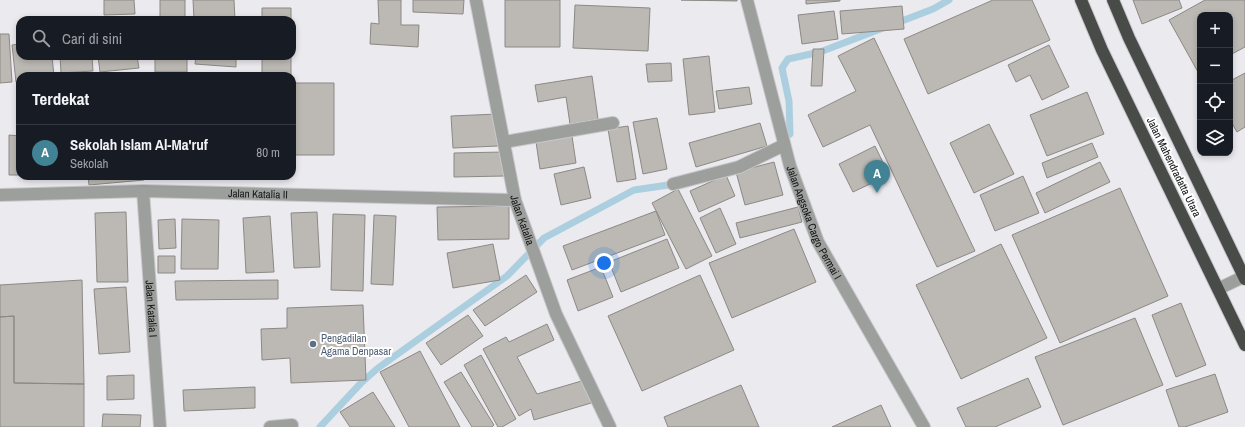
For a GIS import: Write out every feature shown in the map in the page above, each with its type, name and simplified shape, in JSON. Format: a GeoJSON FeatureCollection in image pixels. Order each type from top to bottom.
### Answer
{"type":"FeatureCollection","features":[{"type":"Feature","properties":{"kind":"highway","name":"Jalan Mahendradatta Utara"},"geometry":{"type":"LineString","coordinates":[[1081,0],[1102,50],[1245,345]]}},
{"type":"Feature","properties":{"kind":"highway","name":"Jalan Mahendradatta Utara"},"geometry":{"type":"LineString","coordinates":[[1113,0],[1132,45],[1245,277]]}},
{"type":"Feature","properties":{"kind":"street","name":"Jalan Katalia"},"geometry":{"type":"LineString","coordinates":[[476,0],[515,200],[556,314],[610,427]]}},
{"type":"Feature","properties":{"kind":"street","name":"Jalan Angsoka Cargo Permai I"},"geometry":{"type":"LineString","coordinates":[[747,0],[790,166],[818,242],[924,427]]}},
{"type":"Feature","properties":{"kind":"street"},"geometry":{"type":"LineString","coordinates":[[504,142],[613,122]]}},
{"type":"Feature","properties":{"kind":"street"},"geometry":{"type":"LineString","coordinates":[[673,184],[739,167],[784,145]]}},
{"type":"Feature","properties":{"kind":"street","name":"Jalan Katalia II"},"geometry":{"type":"LineString","coordinates":[[0,195],[143,191],[515,200]]}},
{"type":"Feature","properties":{"kind":"street","name":"Jalan Katalia I"},"geometry":{"type":"LineString","coordinates":[[143,191],[160,427]]}},
{"type":"Feature","properties":{"kind":"street"},"geometry":{"type":"LineString","coordinates":[[1218,289],[1245,277]]}},
{"type":"Feature","properties":{"kind":"street"},"geometry":{"type":"LineString","coordinates":[[270,427],[292,425]]}},
{"type":"Feature","properties":{"kind":"building"},"geometry":{"type":"Polygon","coordinates":[[[104,0],[134,0],[135,14],[104,15],[104,0]]]}},
{"type":"Feature","properties":{"kind":"building"},"geometry":{"type":"Polygon","coordinates":[[[160,0],[185,0],[185,16],[160,16],[160,0]]]}},
{"type":"Feature","properties":{"kind":"building"},"geometry":{"type":"Polygon","coordinates":[[[193,0],[234,0],[235,16],[194,16],[193,0]]]}},
{"type":"Feature","properties":{"kind":"building"},"geometry":{"type":"Polygon","coordinates":[[[378,0],[401,0],[401,25],[419,25],[418,47],[370,44],[371,23],[379,24],[378,0]]]}},
{"type":"Feature","properties":{"kind":"building"},"geometry":{"type":"Polygon","coordinates":[[[413,0],[464,0],[463,14],[413,12],[413,0]]]}},
{"type":"Feature","properties":{"kind":"building"},"geometry":{"type":"Polygon","coordinates":[[[505,0],[560,0],[560,47],[505,47],[505,0]]]}},
{"type":"Feature","properties":{"kind":"building"},"geometry":{"type":"Polygon","coordinates":[[[681,0],[737,0],[737,1],[681,0]]]}},
{"type":"Feature","properties":{"kind":"building"},"geometry":{"type":"Polygon","coordinates":[[[806,0],[840,0],[840,1],[806,4],[806,0]]]}},
{"type":"Feature","properties":{"kind":"building"},"geometry":{"type":"Polygon","coordinates":[[[993,0],[1032,0],[1050,40],[928,94],[904,39],[993,0]]]}},
{"type":"Feature","properties":{"kind":"building"},"geometry":{"type":"Polygon","coordinates":[[[1133,0],[1179,0],[1182,8],[1142,24],[1133,0]]]}},
{"type":"Feature","properties":{"kind":"building"},"geometry":{"type":"Polygon","coordinates":[[[1205,0],[1245,0],[1245,47],[1233,53],[1233,12],[1197,12],[1197,70],[1169,20],[1205,0]]]}},
{"type":"Feature","properties":{"kind":"building"},"geometry":{"type":"Polygon","coordinates":[[[575,5],[650,8],[648,51],[573,48],[575,5]]]}},
{"type":"Feature","properties":{"kind":"building"},"geometry":{"type":"Polygon","coordinates":[[[902,6],[904,29],[842,34],[840,11],[902,6]]]}},
{"type":"Feature","properties":{"kind":"building"},"geometry":{"type":"Polygon","coordinates":[[[262,8],[291,8],[291,16],[262,16],[262,8]]]}},
{"type":"Feature","properties":{"kind":"building"},"geometry":{"type":"Polygon","coordinates":[[[834,11],[838,39],[802,44],[798,15],[834,11]]]}},
{"type":"Feature","properties":{"kind":"building"},"geometry":{"type":"Polygon","coordinates":[[[0,34],[9,34],[12,82],[0,83],[0,34]]]}},
{"type":"Feature","properties":{"kind":"building"},"geometry":{"type":"Polygon","coordinates":[[[874,38],[975,251],[937,267],[870,125],[823,147],[808,115],[856,91],[838,56],[874,38]]]}},
{"type":"Feature","properties":{"kind":"building"},"geometry":{"type":"Polygon","coordinates":[[[16,44],[16,60],[52,60],[54,72],[16,72],[16,82],[12,45],[16,44]]]}},
{"type":"Feature","properties":{"kind":"building"},"geometry":{"type":"Polygon","coordinates":[[[1049,45],[1069,87],[1042,100],[1030,75],[1016,82],[1008,65],[1049,45]]]}},
{"type":"Feature","properties":{"kind":"building"},"geometry":{"type":"Polygon","coordinates":[[[813,49],[824,49],[822,86],[811,86],[813,49]]]}},
{"type":"Feature","properties":{"kind":"building"},"geometry":{"type":"Polygon","coordinates":[[[709,56],[715,112],[689,115],[683,59],[709,56]]]}},
{"type":"Feature","properties":{"kind":"building"},"geometry":{"type":"Polygon","coordinates":[[[60,60],[92,60],[93,71],[61,72],[60,60]]]}},
{"type":"Feature","properties":{"kind":"building"},"geometry":{"type":"Polygon","coordinates":[[[98,60],[138,60],[139,68],[100,72],[98,60]]]}},
{"type":"Feature","properties":{"kind":"building"},"geometry":{"type":"Polygon","coordinates":[[[155,60],[187,60],[187,72],[155,72],[155,60]]]}},
{"type":"Feature","properties":{"kind":"building"},"geometry":{"type":"Polygon","coordinates":[[[196,60],[236,60],[236,67],[195,64],[196,60]]]}},
{"type":"Feature","properties":{"kind":"building"},"geometry":{"type":"Polygon","coordinates":[[[262,60],[291,60],[291,72],[262,72],[262,60]]]}},
{"type":"Feature","properties":{"kind":"building"},"geometry":{"type":"Polygon","coordinates":[[[671,63],[672,81],[648,82],[646,64],[671,63]]]}},
{"type":"Feature","properties":{"kind":"building"},"geometry":{"type":"Polygon","coordinates":[[[1245,73],[1245,127],[1237,132],[1233,125],[1233,79],[1245,73]]]}},
{"type":"Feature","properties":{"kind":"building"},"geometry":{"type":"Polygon","coordinates":[[[592,76],[598,119],[570,124],[566,97],[538,102],[535,85],[592,76]]]}},
{"type":"Feature","properties":{"kind":"building"},"geometry":{"type":"Polygon","coordinates":[[[296,83],[334,83],[334,155],[296,155],[296,83]]]}},
{"type":"Feature","properties":{"kind":"building"},"geometry":{"type":"Polygon","coordinates":[[[749,87],[752,104],[719,109],[716,91],[749,87]]]}},
{"type":"Feature","properties":{"kind":"building"},"geometry":{"type":"Polygon","coordinates":[[[1087,92],[1104,134],[1047,156],[1030,115],[1087,92]]]}},
{"type":"Feature","properties":{"kind":"building"},"geometry":{"type":"Polygon","coordinates":[[[497,114],[498,146],[453,148],[451,116],[497,114]]]}},
{"type":"Feature","properties":{"kind":"building"},"geometry":{"type":"Polygon","coordinates":[[[657,118],[667,169],[643,174],[633,122],[657,118]]]}},
{"type":"Feature","properties":{"kind":"building"},"geometry":{"type":"Polygon","coordinates":[[[760,123],[767,146],[696,167],[689,143],[760,123]]]}},
{"type":"Feature","properties":{"kind":"building"},"geometry":{"type":"Polygon","coordinates":[[[989,124],[1014,174],[974,193],[950,143],[989,124]]]}},
{"type":"Feature","properties":{"kind":"building"},"geometry":{"type":"Polygon","coordinates":[[[628,126],[636,179],[617,182],[608,129],[628,126]]]}},
{"type":"Feature","properties":{"kind":"building"},"geometry":{"type":"Polygon","coordinates":[[[9,135],[16,136],[16,175],[9,175],[9,135]]]}},
{"type":"Feature","properties":{"kind":"building"},"geometry":{"type":"Polygon","coordinates":[[[572,136],[576,163],[540,169],[536,142],[572,136]]]}},
{"type":"Feature","properties":{"kind":"building"},"geometry":{"type":"Polygon","coordinates":[[[1092,143],[1098,157],[1047,178],[1042,163],[1092,143]]]}},
{"type":"Feature","properties":{"kind":"building"},"geometry":{"type":"Polygon","coordinates":[[[875,146],[889,175],[853,192],[839,164],[875,146]]]}},
{"type":"Feature","properties":{"kind":"building"},"geometry":{"type":"Polygon","coordinates":[[[504,152],[505,176],[454,177],[454,153],[504,152]]]}},
{"type":"Feature","properties":{"kind":"building"},"geometry":{"type":"Polygon","coordinates":[[[774,162],[783,195],[745,205],[736,172],[774,162]]]}},
{"type":"Feature","properties":{"kind":"building"},"geometry":{"type":"Polygon","coordinates":[[[1100,162],[1110,182],[1045,213],[1036,193],[1100,162]]]}},
{"type":"Feature","properties":{"kind":"building"},"geometry":{"type":"Polygon","coordinates":[[[584,167],[591,198],[561,205],[554,174],[584,167]]]}},
{"type":"Feature","properties":{"kind":"building"},"geometry":{"type":"Polygon","coordinates":[[[726,175],[735,196],[699,212],[690,191],[726,175]]]}},
{"type":"Feature","properties":{"kind":"building"},"geometry":{"type":"Polygon","coordinates":[[[1023,176],[1039,213],[995,231],[980,195],[1023,176]]]}},
{"type":"Feature","properties":{"kind":"building"},"geometry":{"type":"Polygon","coordinates":[[[88,180],[144,180],[89,185],[88,180]]]}},
{"type":"Feature","properties":{"kind":"building"},"geometry":{"type":"Polygon","coordinates":[[[1120,188],[1168,296],[1060,343],[1012,235],[1120,188]]]}},
{"type":"Feature","properties":{"kind":"building"},"geometry":{"type":"Polygon","coordinates":[[[678,189],[712,256],[686,269],[652,203],[678,189]]]}},
{"type":"Feature","properties":{"kind":"building"},"geometry":{"type":"Polygon","coordinates":[[[509,206],[509,239],[438,240],[437,207],[509,206]]]}},
{"type":"Feature","properties":{"kind":"building"},"geometry":{"type":"Polygon","coordinates":[[[798,207],[802,222],[740,238],[736,223],[798,207]]]}},
{"type":"Feature","properties":{"kind":"building"},"geometry":{"type":"Polygon","coordinates":[[[720,208],[736,244],[716,253],[700,218],[720,208]]]}},
{"type":"Feature","properties":{"kind":"building"},"geometry":{"type":"Polygon","coordinates":[[[656,211],[665,235],[572,270],[563,246],[656,211]]]}},
{"type":"Feature","properties":{"kind":"building"},"geometry":{"type":"Polygon","coordinates":[[[126,212],[128,282],[97,282],[95,213],[126,212]]]}},
{"type":"Feature","properties":{"kind":"building"},"geometry":{"type":"Polygon","coordinates":[[[317,212],[320,267],[294,268],[291,213],[317,212]]]}},
{"type":"Feature","properties":{"kind":"building"},"geometry":{"type":"Polygon","coordinates":[[[333,214],[365,215],[363,291],[331,290],[333,214]]]}},
{"type":"Feature","properties":{"kind":"building"},"geometry":{"type":"Polygon","coordinates":[[[374,215],[396,216],[393,285],[371,284],[374,215]]]}},
{"type":"Feature","properties":{"kind":"building"},"geometry":{"type":"Polygon","coordinates":[[[270,216],[274,272],[246,273],[243,218],[270,216]]]}},
{"type":"Feature","properties":{"kind":"building"},"geometry":{"type":"Polygon","coordinates":[[[175,219],[176,248],[159,249],[158,220],[175,219]]]}},
{"type":"Feature","properties":{"kind":"building"},"geometry":{"type":"Polygon","coordinates":[[[182,219],[219,220],[218,269],[181,269],[182,219]]]}},
{"type":"Feature","properties":{"kind":"building"},"geometry":{"type":"Polygon","coordinates":[[[794,229],[816,282],[732,318],[709,263],[794,229]]]}},
{"type":"Feature","properties":{"kind":"building"},"geometry":{"type":"Polygon","coordinates":[[[667,239],[679,268],[621,292],[609,262],[667,239]]]}},
{"type":"Feature","properties":{"kind":"building"},"geometry":{"type":"Polygon","coordinates":[[[493,244],[500,280],[453,288],[447,253],[493,244]]]}},
{"type":"Feature","properties":{"kind":"building"},"geometry":{"type":"Polygon","coordinates":[[[1001,244],[1047,338],[961,379],[916,285],[1001,244]]]}},
{"type":"Feature","properties":{"kind":"building"},"geometry":{"type":"Polygon","coordinates":[[[158,256],[175,256],[175,273],[158,273],[158,256]]]}},
{"type":"Feature","properties":{"kind":"building"},"geometry":{"type":"Polygon","coordinates":[[[601,267],[613,297],[578,311],[567,280],[601,267]]]}},
{"type":"Feature","properties":{"kind":"building"},"geometry":{"type":"Polygon","coordinates":[[[526,275],[537,292],[485,326],[473,310],[526,275]]]}},
{"type":"Feature","properties":{"kind":"building"},"geometry":{"type":"Polygon","coordinates":[[[700,275],[734,350],[642,391],[608,316],[700,275]]]}},
{"type":"Feature","properties":{"kind":"building"},"geometry":{"type":"Polygon","coordinates":[[[82,280],[84,384],[14,383],[14,316],[0,317],[0,285],[82,280]]]}},
{"type":"Feature","properties":{"kind":"building"},"geometry":{"type":"Polygon","coordinates":[[[278,280],[278,299],[176,300],[175,281],[278,280]]]}},
{"type":"Feature","properties":{"kind":"building"},"geometry":{"type":"Polygon","coordinates":[[[126,287],[130,352],[99,354],[94,289],[126,287]]]}},
{"type":"Feature","properties":{"kind":"building"},"geometry":{"type":"Polygon","coordinates":[[[1181,303],[1206,365],[1176,377],[1152,315],[1181,303]]]}},
{"type":"Feature","properties":{"kind":"building","name":"Pengadilan Agama Denpasar"},"geometry":{"type":"Polygon","coordinates":[[[363,305],[366,380],[291,383],[290,358],[262,360],[261,329],[287,328],[287,308],[363,305]]]}},
{"type":"Feature","properties":{"kind":"building"},"geometry":{"type":"Polygon","coordinates":[[[468,315],[483,336],[441,365],[426,343],[468,315]]]}},
{"type":"Feature","properties":{"kind":"building"},"geometry":{"type":"Polygon","coordinates":[[[14,316],[14,383],[84,384],[84,427],[0,427],[0,317],[14,316]]]}},
{"type":"Feature","properties":{"kind":"building"},"geometry":{"type":"Polygon","coordinates":[[[1135,318],[1163,385],[1063,425],[1035,357],[1135,318]]]}},
{"type":"Feature","properties":{"kind":"building"},"geometry":{"type":"Polygon","coordinates":[[[547,324],[554,340],[517,357],[537,394],[585,380],[591,403],[534,420],[531,409],[519,416],[483,349],[506,337],[509,342],[547,324]]]}},
{"type":"Feature","properties":{"kind":"building"},"geometry":{"type":"Polygon","coordinates":[[[420,351],[460,427],[409,427],[380,372],[420,351]]]}},
{"type":"Feature","properties":{"kind":"building"},"geometry":{"type":"Polygon","coordinates":[[[481,355],[516,419],[502,427],[498,427],[464,365],[481,355]]]}},
{"type":"Feature","properties":{"kind":"building"},"geometry":{"type":"Polygon","coordinates":[[[461,372],[494,425],[492,427],[472,427],[444,382],[461,372]]]}},
{"type":"Feature","properties":{"kind":"building"},"geometry":{"type":"Polygon","coordinates":[[[1215,374],[1228,412],[1185,427],[1179,427],[1166,390],[1215,374]]]}},
{"type":"Feature","properties":{"kind":"building"},"geometry":{"type":"Polygon","coordinates":[[[134,375],[134,399],[107,400],[107,376],[134,375]]]}},
{"type":"Feature","properties":{"kind":"building"},"geometry":{"type":"Polygon","coordinates":[[[1028,378],[1041,407],[995,427],[966,427],[957,408],[1028,378]]]}},
{"type":"Feature","properties":{"kind":"building"},"geometry":{"type":"Polygon","coordinates":[[[741,385],[759,427],[668,427],[664,417],[741,385]]]}},
{"type":"Feature","properties":{"kind":"building"},"geometry":{"type":"Polygon","coordinates":[[[255,387],[255,408],[184,411],[183,390],[255,387]]]}},
{"type":"Feature","properties":{"kind":"building"},"geometry":{"type":"Polygon","coordinates":[[[373,392],[395,427],[350,427],[340,412],[373,392]]]}},
{"type":"Feature","properties":{"kind":"building"},"geometry":{"type":"Polygon","coordinates":[[[881,405],[891,427],[832,427],[881,405]]]}},
{"type":"Feature","properties":{"kind":"building"},"geometry":{"type":"Polygon","coordinates":[[[103,414],[141,415],[140,427],[102,427],[103,414]]]}},
{"type":"Feature","properties":{"kind":"waterway"},"geometry":{"type":"LineString","coordinates":[[894,24],[933,9],[949,0]]}},
{"type":"Feature","properties":{"kind":"waterway"},"geometry":{"type":"LineString","coordinates":[[781,140],[790,134],[789,101],[782,68],[788,59],[820,52],[883,28]]}},
{"type":"Feature","properties":{"kind":"waterway"},"geometry":{"type":"LineString","coordinates":[[320,427],[361,383],[378,368],[507,276],[544,238],[634,190],[675,184]]}},
{"type":"Feature","properties":{"kind":"place","name":"Sekolah Islam Al-Ma'ruf"},"geometry":{"type":"Point","coordinates":[877,193]}},
{"type":"Feature","properties":{"kind":"place","name":"Pengadilan Agama Denpasar"},"geometry":{"type":"Point","coordinates":[313,344]}}]}
